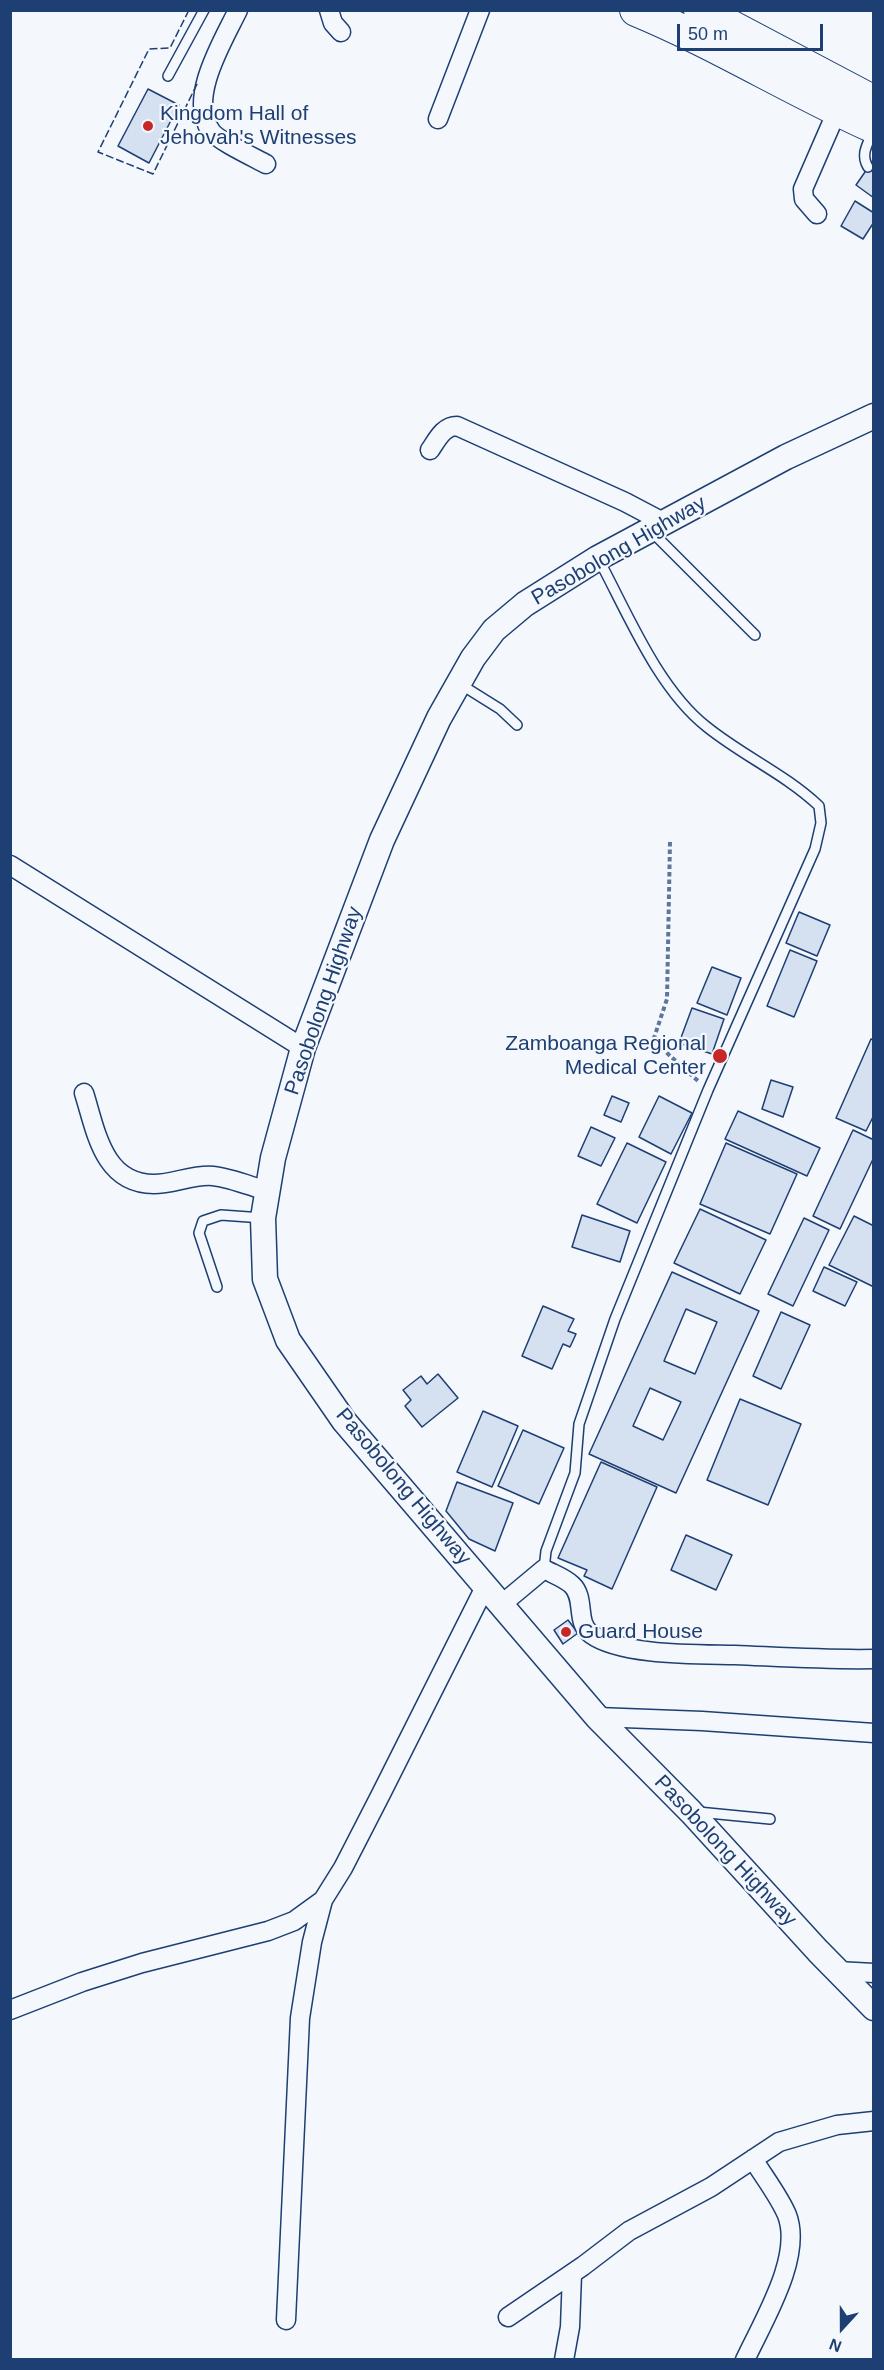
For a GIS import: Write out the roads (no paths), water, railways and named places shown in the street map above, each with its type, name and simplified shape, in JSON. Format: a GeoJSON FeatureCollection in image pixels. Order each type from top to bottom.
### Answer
{"type":"FeatureCollection","features":[{"type":"Feature","properties":{"kind":"highway"},"geometry":{"type":"LineString","coordinates":[[636,10],[701,40],[873,129]]}},
{"type":"Feature","properties":{"kind":"highway"},"geometry":{"type":"LineString","coordinates":[[707,12],[873,102]]}},
{"type":"Feature","properties":{"kind":"street"},"geometry":{"type":"LineString","coordinates":[[238,10],[206,84],[201,104],[211,133],[266,164]]}},
{"type":"Feature","properties":{"kind":"street"},"geometry":{"type":"LineString","coordinates":[[330,10],[333,23],[341,32]]}},
{"type":"Feature","properties":{"kind":"street"},"geometry":{"type":"LineString","coordinates":[[438,119],[480,10]]}},
{"type":"Feature","properties":{"kind":"street"},"geometry":{"type":"LineString","coordinates":[[816,214],[804,199],[803,189],[837,111]]}},
{"type":"Feature","properties":{"kind":"street","name":"Pasobolong Highway"},"geometry":{"type":"LineString","coordinates":[[873,416],[786,457],[656,525],[525,604],[494,630],[458,683],[439,718],[382,840],[303,1048],[273,1158],[263,1218],[265,1279],[288,1340],[344,1421],[597,1717],[691,1812],[873,2008]]}},
{"type":"Feature","properties":{"kind":"street"},"geometry":{"type":"LineString","coordinates":[[430,450],[442,432],[451,426],[457,426],[625,502],[656,525]]}},
{"type":"Feature","properties":{"kind":"street"},"geometry":{"type":"LineString","coordinates":[[10,865],[303,1048]]}},
{"type":"Feature","properties":{"kind":"street"},"geometry":{"type":"LineString","coordinates":[[84,1093],[102,1151],[112,1167],[129,1178],[152,1184],[213,1176],[267,1191]]}},
{"type":"Feature","properties":{"kind":"street"},"geometry":{"type":"LineString","coordinates":[[501,1604],[544,1569],[572,1584],[579,1594],[582,1621],[589,1634],[610,1643],[647,1651],[838,1660],[873,1659]]}},
{"type":"Feature","properties":{"kind":"street"},"geometry":{"type":"LineString","coordinates":[[286,2320],[300,2018],[312,1942],[323,1900],[343,1868],[486,1585]]}},
{"type":"Feature","properties":{"kind":"street"},"geometry":{"type":"LineString","coordinates":[[597,1717],[702,1721],[873,1733]]}},
{"type":"Feature","properties":{"kind":"street"},"geometry":{"type":"LineString","coordinates":[[10,2010],[82,1982],[142,1963],[268,1931],[294,1921],[323,1900]]}},
{"type":"Feature","properties":{"kind":"street"},"geometry":{"type":"LineString","coordinates":[[837,1971],[873,1973]]}},
{"type":"Feature","properties":{"kind":"street"},"geometry":{"type":"LineString","coordinates":[[508,2317],[572,2274],[629,2231],[711,2187],[780,2142],[837,2125],[873,2121]]}},
{"type":"Feature","properties":{"kind":"street"},"geometry":{"type":"LineString","coordinates":[[745,2360],[785,2268],[792,2233],[786,2214],[753,2159]]}},
{"type":"Feature","properties":{"kind":"street"},"geometry":{"type":"LineString","coordinates":[[564,2360],[570,2327],[572,2274]]}},
{"type":"Feature","properties":{"kind":"lane"},"geometry":{"type":"LineString","coordinates":[[168,76],[204,10]]}},
{"type":"Feature","properties":{"kind":"lane"},"geometry":{"type":"LineString","coordinates":[[868,167],[864,161],[864,153],[873,129]]}},
{"type":"Feature","properties":{"kind":"lane"},"geometry":{"type":"LineString","coordinates":[[656,525],[755,635]]}},
{"type":"Feature","properties":{"kind":"lane"},"geometry":{"type":"LineString","coordinates":[[544,1569],[546,1551],[575,1473],[579,1424],[615,1319],[708,1090],[815,849],[821,823],[819,806],[801,789],[706,727],[681,702],[659,672],[598,558]]}},
{"type":"Feature","properties":{"kind":"lane"},"geometry":{"type":"LineString","coordinates":[[458,683],[500,709],[517,725]]}},
{"type":"Feature","properties":{"kind":"lane"},"geometry":{"type":"LineString","coordinates":[[217,1287],[199,1233],[203,1221],[221,1215],[263,1218]]}},
{"type":"Feature","properties":{"kind":"lane"},"geometry":{"type":"LineString","coordinates":[[691,1812],[770,1819]]}},
{"type":"Feature","properties":{"kind":"place","name":"Kingdom Hall of Jehovah's Witnesses"},"geometry":{"type":"Point","coordinates":[148,126]}},
{"type":"Feature","properties":{"kind":"place","name":"Zamboanga Regional Medical Center"},"geometry":{"type":"Point","coordinates":[720,1056]}},
{"type":"Feature","properties":{"kind":"place","name":"Guard House"},"geometry":{"type":"Point","coordinates":[566,1632]}}]}
